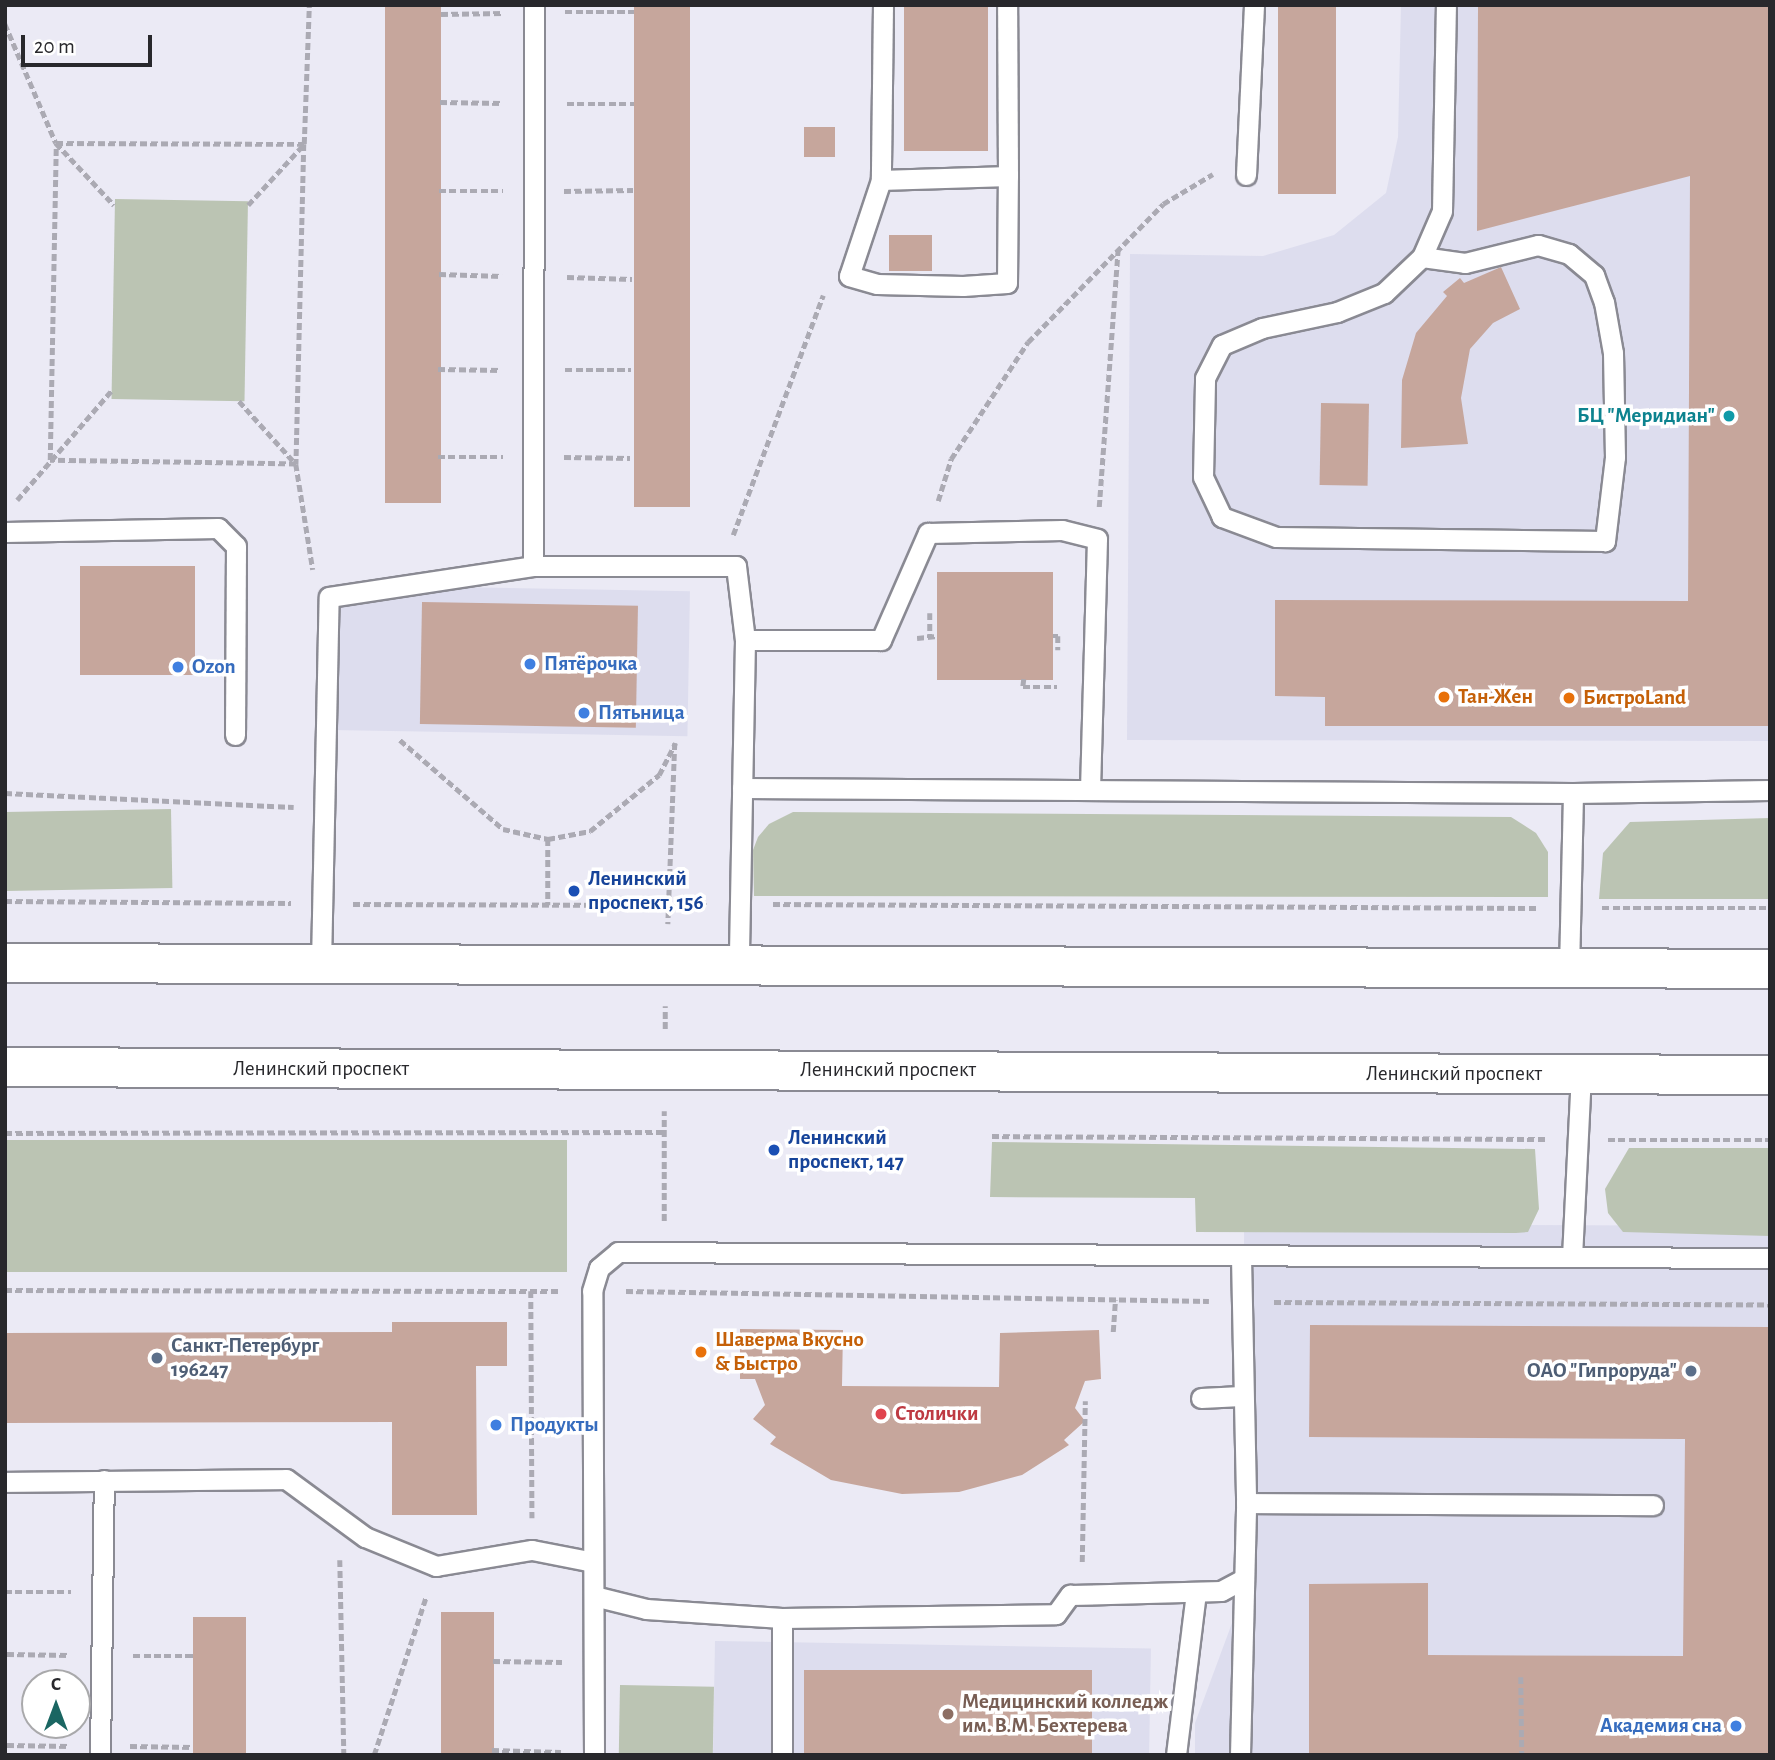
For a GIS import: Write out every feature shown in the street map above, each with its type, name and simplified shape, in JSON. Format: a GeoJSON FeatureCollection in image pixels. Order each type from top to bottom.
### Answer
{"type":"FeatureCollection","features":[{"type":"Feature","properties":{"kind":"main road"},"geometry":{"type":"LineString","coordinates":[[5,963],[1569,970],[1770,968]]}},
{"type":"Feature","properties":{"kind":"main road","name":"Ленинский проспект"},"geometry":{"type":"LineString","coordinates":[[5,1068],[1770,1075]]}},
{"type":"Feature","properties":{"kind":"lane"},"geometry":{"type":"LineString","coordinates":[[533,566],[534,5]]}},
{"type":"Feature","properties":{"kind":"lane"},"geometry":{"type":"LineString","coordinates":[[883,5],[881,180],[849,276],[877,284],[1007,283],[1007,5]]}},
{"type":"Feature","properties":{"kind":"lane"},"geometry":{"type":"LineString","coordinates":[[1246,175],[1254,5]]}},
{"type":"Feature","properties":{"kind":"lane"},"geometry":{"type":"LineString","coordinates":[[1422,257],[1465,262],[1538,245],[1569,254],[1594,275],[1604,302],[1613,353],[1615,457],[1605,541],[1276,537],[1222,517],[1203,477],[1201,428],[1205,378],[1222,345],[1262,328],[1337,312],[1384,293],[1422,257],[1442,211],[1446,5]]}},
{"type":"Feature","properties":{"kind":"lane"},"geometry":{"type":"LineString","coordinates":[[881,180],[1008,176]]}},
{"type":"Feature","properties":{"kind":"lane"},"geometry":{"type":"LineString","coordinates":[[5,532],[218,527],[236,546],[235,735]]}},
{"type":"Feature","properties":{"kind":"lane"},"geometry":{"type":"LineString","coordinates":[[745,639],[881,640],[928,533],[1062,530],[1097,539],[1090,787]]}},
{"type":"Feature","properties":{"kind":"lane"},"geometry":{"type":"LineString","coordinates":[[321,964],[329,597],[533,566],[736,566],[745,639],[739,967]]}},
{"type":"Feature","properties":{"kind":"lane"},"geometry":{"type":"LineString","coordinates":[[741,788],[1090,787],[1573,793],[1770,790]]}},
{"type":"Feature","properties":{"kind":"lane"},"geometry":{"type":"LineString","coordinates":[[1569,970],[1573,793]]}},
{"type":"Feature","properties":{"kind":"lane"},"geometry":{"type":"LineString","coordinates":[[1572,1257],[1581,1075]]}},
{"type":"Feature","properties":{"kind":"lane"},"geometry":{"type":"LineString","coordinates":[[594,1754],[592,1291],[599,1268],[618,1252],[663,1250],[1770,1258]]}},
{"type":"Feature","properties":{"kind":"lane"},"geometry":{"type":"LineString","coordinates":[[1240,1755],[1242,1580],[1246,1503],[1241,1396],[1241,1256]]}},
{"type":"Feature","properties":{"kind":"lane"},"geometry":{"type":"LineString","coordinates":[[1201,1398],[1241,1396]]}},
{"type":"Feature","properties":{"kind":"lane"},"geometry":{"type":"LineString","coordinates":[[5,1482],[286,1479],[365,1537],[436,1566],[532,1550],[593,1562]]}},
{"type":"Feature","properties":{"kind":"lane"},"geometry":{"type":"LineString","coordinates":[[100,1755],[104,1480]]}},
{"type":"Feature","properties":{"kind":"lane"},"geometry":{"type":"LineString","coordinates":[[1246,1503],[1653,1505]]}},
{"type":"Feature","properties":{"kind":"lane"},"geometry":{"type":"LineString","coordinates":[[593,1596],[646,1609],[782,1618],[1056,1614],[1070,1595],[1221,1591],[1242,1580]]}},
{"type":"Feature","properties":{"kind":"lane"},"geometry":{"type":"LineString","coordinates":[[1176,1755],[1196,1592]]}},
{"type":"Feature","properties":{"kind":"lane"},"geometry":{"type":"LineString","coordinates":[[782,1618],[782,1755]]}},
{"type":"Feature","properties":{"kind":"path"},"geometry":{"type":"LineString","coordinates":[[309,5],[296,464],[314,579],[329,597]]}},
{"type":"Feature","properties":{"kind":"path"},"geometry":{"type":"LineString","coordinates":[[5,24],[56,143],[114,205]]}},
{"type":"Feature","properties":{"kind":"path"},"geometry":{"type":"LineString","coordinates":[[56,143],[304,144]]}},
{"type":"Feature","properties":{"kind":"path"},"geometry":{"type":"LineString","coordinates":[[50,460],[56,143]]}},
{"type":"Feature","properties":{"kind":"path"},"geometry":{"type":"LineString","coordinates":[[248,205],[304,144]]}},
{"type":"Feature","properties":{"kind":"path"},"geometry":{"type":"LineString","coordinates":[[928,533],[951,459],[1028,342],[1163,204],[1207,179],[1247,146]]}},
{"type":"Feature","properties":{"kind":"path"},"geometry":{"type":"LineString","coordinates":[[1097,539],[1118,249]]}},
{"type":"Feature","properties":{"kind":"path"},"geometry":{"type":"LineString","coordinates":[[722,566],[821,296],[849,276]]}},
{"type":"Feature","properties":{"kind":"path"},"geometry":{"type":"LineString","coordinates":[[13,505],[111,391]]}},
{"type":"Feature","properties":{"kind":"path"},"geometry":{"type":"LineString","coordinates":[[239,401],[296,464]]}},
{"type":"Feature","properties":{"kind":"path"},"geometry":{"type":"LineString","coordinates":[[50,460],[296,464]]}},
{"type":"Feature","properties":{"kind":"path"},"geometry":{"type":"LineString","coordinates":[[1024,679],[1023,687],[1058,687]]}},
{"type":"Feature","properties":{"kind":"path"},"geometry":{"type":"LineString","coordinates":[[400,740],[503,829],[548,839],[590,831],[659,775],[674,743],[668,895]]}},
{"type":"Feature","properties":{"kind":"path"},"geometry":{"type":"LineString","coordinates":[[5,793],[323,808]]}},
{"type":"Feature","properties":{"kind":"path"},"geometry":{"type":"LineString","coordinates":[[548,839],[548,905]]}},
{"type":"Feature","properties":{"kind":"path"},"geometry":{"type":"LineString","coordinates":[[5,901],[668,905]]}},
{"type":"Feature","properties":{"kind":"path"},"geometry":{"type":"LineString","coordinates":[[764,904],[1540,908]]}},
{"type":"Feature","properties":{"kind":"path"},"geometry":{"type":"LineString","coordinates":[[1606,908],[1770,908]]}},
{"type":"Feature","properties":{"kind":"path"},"geometry":{"type":"LineString","coordinates":[[663,1250],[665,1011]]}},
{"type":"Feature","properties":{"kind":"path"},"geometry":{"type":"LineString","coordinates":[[5,1133],[664,1132]]}},
{"type":"Feature","properties":{"kind":"path"},"geometry":{"type":"LineString","coordinates":[[992,1136],[1770,1140]]}},
{"type":"Feature","properties":{"kind":"path"},"geometry":{"type":"LineString","coordinates":[[5,1290],[592,1291],[1241,1302],[1770,1305]]}},
{"type":"Feature","properties":{"kind":"path"},"geometry":{"type":"LineString","coordinates":[[531,1291],[532,1550]]}},
{"type":"Feature","properties":{"kind":"path"},"geometry":{"type":"LineString","coordinates":[[1113,1332],[1115,1300]]}},
{"type":"Feature","properties":{"kind":"path"},"geometry":{"type":"LineString","coordinates":[[1081,1594],[1085,1401]]}},
{"type":"Feature","properties":{"kind":"path"},"geometry":{"type":"LineString","coordinates":[[340,1518],[344,1755]]}},
{"type":"Feature","properties":{"kind":"path"},"geometry":{"type":"LineString","coordinates":[[374,1755],[436,1566]]}},
{"type":"Feature","properties":{"kind":"path"},"geometry":{"type":"LineString","coordinates":[[5,1592],[103,1592]]}},
{"type":"Feature","properties":{"kind":"path"},"geometry":{"type":"LineString","coordinates":[[493,1661],[593,1663]]}},
{"type":"Feature","properties":{"kind":"path"},"geometry":{"type":"LineString","coordinates":[[1521,1677],[1522,1755]]}},
{"type":"Feature","properties":{"kind":"path"},"geometry":{"type":"LineString","coordinates":[[492,1750],[594,1754]]}},
{"type":"Feature","properties":{"kind":"shaded area"},"geometry":{"type":"Polygon","coordinates":[[[1401,5],[1770,5],[1770,741],[1127,740],[1130,254],[1263,256],[1334,235],[1386,193],[1398,137],[1401,5]]]}},
{"type":"Feature","properties":{"kind":"shaded area"},"geometry":{"type":"Polygon","coordinates":[[[333,585],[690,591],[687,736],[330,730],[333,585]]]}},
{"type":"Feature","properties":{"kind":"shaded area"},"geometry":{"type":"Polygon","coordinates":[[[1244,1224],[1770,1226],[1770,1755],[1195,1755],[1195,1723],[1245,1588],[1244,1224]]]}},
{"type":"Feature","properties":{"kind":"shaded area"},"geometry":{"type":"Polygon","coordinates":[[[715,1641],[1151,1649],[1149,1755],[713,1755],[715,1641]]]}},
{"type":"Feature","properties":{"kind":"green space"},"geometry":{"type":"Polygon","coordinates":[[[115,199],[248,201],[244,401],[112,399],[115,199]]]}},
{"type":"Feature","properties":{"kind":"green space"},"geometry":{"type":"Polygon","coordinates":[[[171,809],[172,888],[6,891],[5,812],[171,809]]]}},
{"type":"Feature","properties":{"kind":"green space"},"geometry":{"type":"Polygon","coordinates":[[[793,812],[1511,817],[1536,833],[1548,852],[1548,897],[754,896],[753,850],[758,837],[769,824],[793,812]]]}},
{"type":"Feature","properties":{"kind":"green space"},"geometry":{"type":"Polygon","coordinates":[[[1770,818],[1770,899],[1599,899],[1603,853],[1630,822],[1770,818]]]}},
{"type":"Feature","properties":{"kind":"green space"},"geometry":{"type":"Polygon","coordinates":[[[5,1140],[567,1140],[567,1272],[5,1272],[5,1140]]]}},
{"type":"Feature","properties":{"kind":"green space"},"geometry":{"type":"Polygon","coordinates":[[[992,1142],[1535,1149],[1539,1209],[1528,1232],[1516,1233],[1196,1232],[1195,1198],[990,1197],[992,1142]]]}},
{"type":"Feature","properties":{"kind":"green space"},"geometry":{"type":"Polygon","coordinates":[[[1629,1148],[1770,1148],[1770,1236],[1623,1232],[1608,1213],[1605,1189],[1629,1148]]]}},
{"type":"Feature","properties":{"kind":"green space"},"geometry":{"type":"Polygon","coordinates":[[[620,1685],[714,1687],[713,1755],[619,1755],[620,1685]]]}},
{"type":"Feature","properties":{"kind":"building"},"geometry":{"type":"Polygon","coordinates":[[[385,5],[441,5],[441,503],[385,503],[385,5]]]}},
{"type":"Feature","properties":{"kind":"building"},"geometry":{"type":"Polygon","coordinates":[[[634,5],[690,5],[690,507],[634,507],[634,5]]]}},
{"type":"Feature","properties":{"kind":"building"},"geometry":{"type":"Polygon","coordinates":[[[904,5],[988,5],[988,151],[904,151],[904,5]]]}},
{"type":"Feature","properties":{"kind":"building"},"geometry":{"type":"Polygon","coordinates":[[[1278,5],[1336,5],[1336,194],[1278,194],[1278,5]]]}},
{"type":"Feature","properties":{"kind":"building","name":"БЦ \"Меридиан\""},"geometry":{"type":"Polygon","coordinates":[[[1478,5],[1770,5],[1770,726],[1325,726],[1325,697],[1275,696],[1275,600],[1688,601],[1690,176],[1477,231],[1478,5]]]}},
{"type":"Feature","properties":{"kind":"building"},"geometry":{"type":"Polygon","coordinates":[[[804,127],[835,127],[835,157],[804,157],[804,127]]]}},
{"type":"Feature","properties":{"kind":"building"},"geometry":{"type":"Polygon","coordinates":[[[889,235],[932,235],[932,271],[889,271],[889,235]]]}},
{"type":"Feature","properties":{"kind":"building"},"geometry":{"type":"Polygon","coordinates":[[[1501,267],[1520,309],[1493,323],[1470,349],[1461,398],[1468,444],[1401,448],[1402,380],[1416,333],[1447,296],[1443,292],[1460,278],[1464,283],[1501,267]]]}},
{"type":"Feature","properties":{"kind":"building"},"geometry":{"type":"Polygon","coordinates":[[[1321,403],[1369,404],[1368,486],[1320,485],[1321,403]]]}},
{"type":"Feature","properties":{"kind":"building"},"geometry":{"type":"Polygon","coordinates":[[[80,566],[195,566],[195,675],[80,675],[80,566]]]}},
{"type":"Feature","properties":{"kind":"building"},"geometry":{"type":"Polygon","coordinates":[[[937,572],[1053,572],[1053,680],[937,680],[937,572]]]}},
{"type":"Feature","properties":{"kind":"building","name":"Пятёрочка"},"geometry":{"type":"Polygon","coordinates":[[[422,602],[638,606],[636,728],[420,724],[422,602]]]}},
{"type":"Feature","properties":{"kind":"building"},"geometry":{"type":"Polygon","coordinates":[[[392,1322],[507,1322],[507,1366],[476,1366],[477,1515],[392,1515],[392,1422],[5,1423],[5,1333],[392,1332],[392,1322]]]}},
{"type":"Feature","properties":{"kind":"building"},"geometry":{"type":"Polygon","coordinates":[[[1310,1325],[1770,1327],[1770,1755],[1309,1755],[1309,1584],[1428,1583],[1428,1655],[1683,1656],[1685,1439],[1309,1437],[1310,1325]]]}},
{"type":"Feature","properties":{"kind":"building"},"geometry":{"type":"Polygon","coordinates":[[[740,1329],[843,1330],[842,1386],[999,1387],[1000,1333],[1099,1330],[1101,1379],[1085,1381],[1075,1408],[1085,1421],[1064,1440],[1069,1445],[1022,1475],[959,1492],[902,1494],[831,1480],[770,1444],[776,1437],[753,1419],[765,1405],[755,1379],[740,1379],[740,1329]]]}},
{"type":"Feature","properties":{"kind":"building"},"geometry":{"type":"Polygon","coordinates":[[[441,1612],[494,1612],[494,1755],[441,1755],[441,1612]]]}},
{"type":"Feature","properties":{"kind":"building"},"geometry":{"type":"Polygon","coordinates":[[[193,1617],[246,1617],[246,1755],[193,1755],[193,1617]]]}},
{"type":"Feature","properties":{"kind":"building","name":"Медицинский колледж им. В.М. Бехтерева"},"geometry":{"type":"Polygon","coordinates":[[[804,1670],[1092,1670],[1092,1755],[804,1755],[804,1670]]]}},
{"type":"Feature","properties":{"kind":"place","name":"БЦ \"Меридиан\""},"geometry":{"type":"Point","coordinates":[1729,416]}},
{"type":"Feature","properties":{"kind":"place","name":"Пятёрочка"},"geometry":{"type":"Point","coordinates":[530,664]}},
{"type":"Feature","properties":{"kind":"place","name":"Ozon"},"geometry":{"type":"Point","coordinates":[178,667]}},
{"type":"Feature","properties":{"kind":"place","name":"Тан-Жен"},"geometry":{"type":"Point","coordinates":[1444,697]}},
{"type":"Feature","properties":{"kind":"place","name":"БистроLand"},"geometry":{"type":"Point","coordinates":[1569,698]}},
{"type":"Feature","properties":{"kind":"place","name":"Пятьница"},"geometry":{"type":"Point","coordinates":[584,713]}},
{"type":"Feature","properties":{"kind":"place","name":"Ленинский проспект, 156"},"geometry":{"type":"Point","coordinates":[574,891]}},
{"type":"Feature","properties":{"kind":"place","name":"Ленинский проспект, 147"},"geometry":{"type":"Point","coordinates":[774,1150]}},
{"type":"Feature","properties":{"kind":"place","name":"Шаверма Вкусно & Быстро"},"geometry":{"type":"Point","coordinates":[701,1352]}},
{"type":"Feature","properties":{"kind":"place","name":"Санкт-Петербург 196247"},"geometry":{"type":"Point","coordinates":[157,1358]}},
{"type":"Feature","properties":{"kind":"place","name":"ОАО \"Гипроруда\""},"geometry":{"type":"Point","coordinates":[1691,1371]}},
{"type":"Feature","properties":{"kind":"place","name":"Столички"},"geometry":{"type":"Point","coordinates":[881,1414]}},
{"type":"Feature","properties":{"kind":"place","name":"Продукты"},"geometry":{"type":"Point","coordinates":[496,1425]}},
{"type":"Feature","properties":{"kind":"place","name":"Медицинский колледж им. В.М. Бехтерева"},"geometry":{"type":"Point","coordinates":[948,1714]}},
{"type":"Feature","properties":{"kind":"place","name":"Академия сна"},"geometry":{"type":"Point","coordinates":[1736,1726]}}]}
